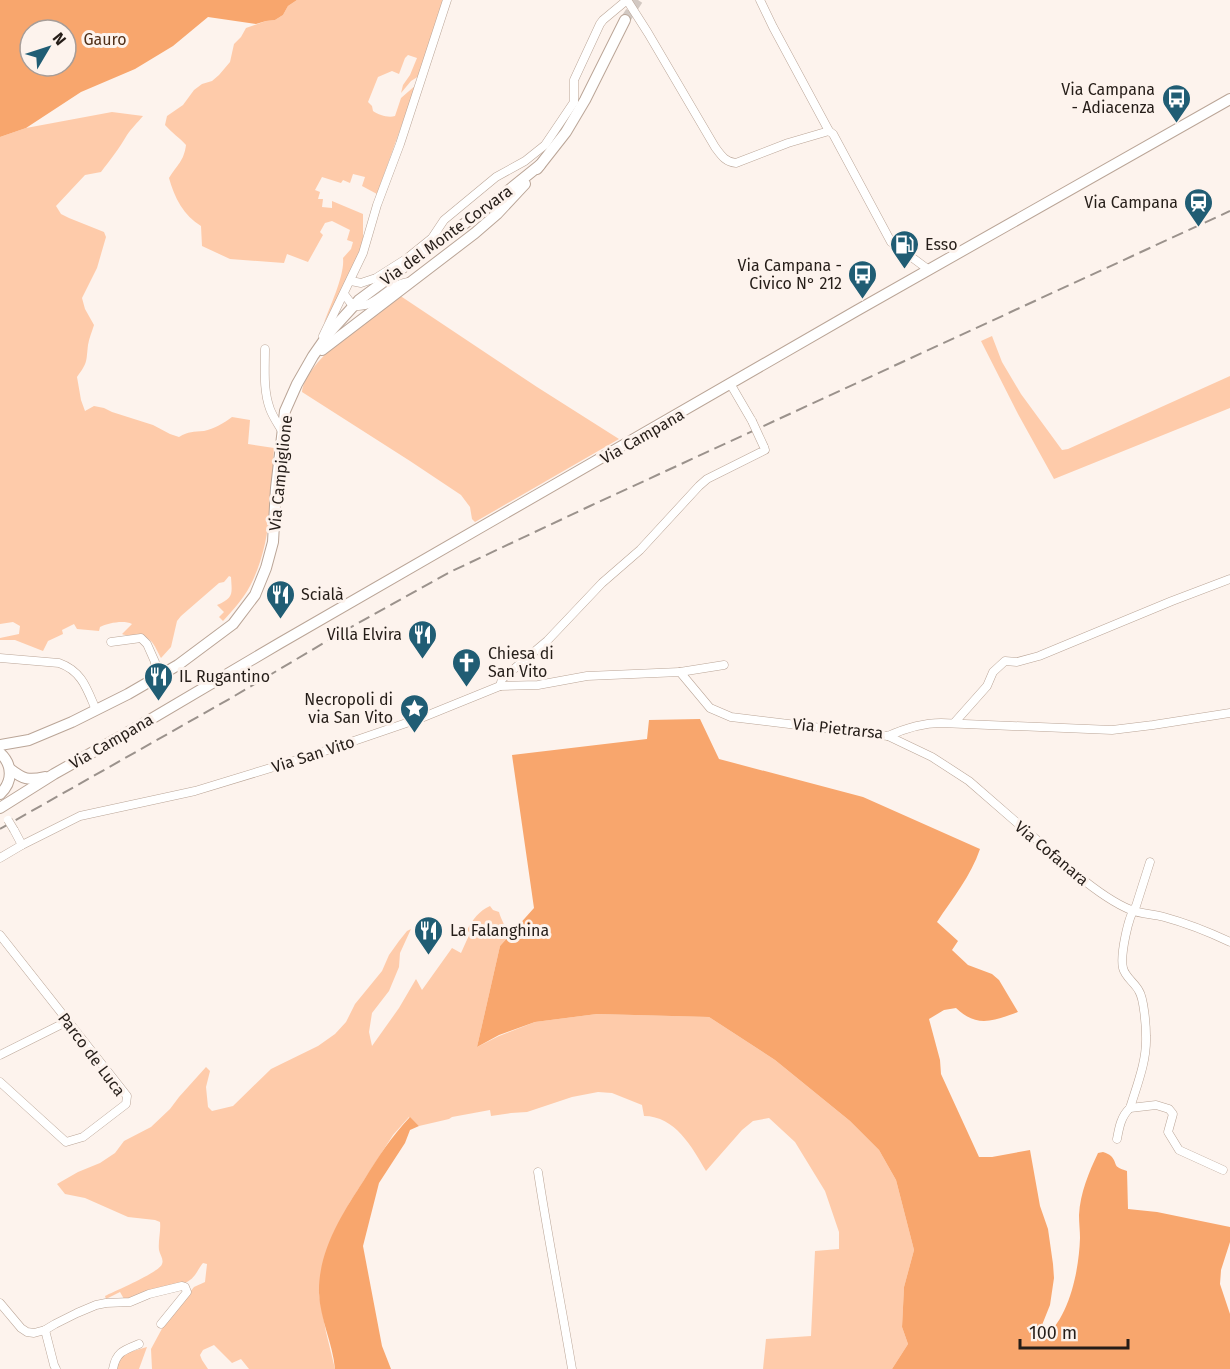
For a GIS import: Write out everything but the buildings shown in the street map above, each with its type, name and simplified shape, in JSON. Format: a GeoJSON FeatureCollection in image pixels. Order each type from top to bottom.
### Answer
{"type":"FeatureCollection","features":[{"type":"Feature","properties":{"kind":"street","name":"Via Campiglione"},"geometry":{"type":"LineString","coordinates":[[0,745],[29,740],[96,710],[154,679],[233,624],[255,595],[273,542],[276,488],[285,411],[363,253],[377,205],[400,144],[447,0]]}},
{"type":"Feature","properties":{"kind":"street"},"geometry":{"type":"LineString","coordinates":[[351,281],[361,283],[376,278],[406,259],[432,238],[444,220],[496,177],[525,161],[545,145],[574,102],[574,80],[600,24],[627,0],[725,160],[736,162],[829,131]]}},
{"type":"Feature","properties":{"kind":"street"},"geometry":{"type":"LineString","coordinates":[[760,0],[891,242],[929,270]]}},
{"type":"Feature","properties":{"kind":"street","name":"Via del Monte Corvara"},"geometry":{"type":"LineString","coordinates":[[313,356],[475,233],[497,214],[531,178],[566,132],[585,100],[625,20]]}},
{"type":"Feature","properties":{"kind":"street","name":"Via Campana"},"geometry":{"type":"LineString","coordinates":[[0,801],[26,793],[54,774],[280,643],[1230,99]]}},
{"type":"Feature","properties":{"kind":"street","name":"Via del Monte Corvara"},"geometry":{"type":"LineString","coordinates":[[313,356],[329,333],[353,306],[489,206],[540,165]]}},
{"type":"Feature","properties":{"kind":"street","name":"Via del Monte Corvara"},"geometry":{"type":"LineString","coordinates":[[353,306],[361,307],[372,303],[398,285],[410,282]]}},
{"type":"Feature","properties":{"kind":"street"},"geometry":{"type":"LineString","coordinates":[[344,294],[353,306]]}},
{"type":"Feature","properties":{"kind":"street"},"geometry":{"type":"LineString","coordinates":[[265,349],[267,396],[270,409],[282,431]]}},
{"type":"Feature","properties":{"kind":"street","name":"Via San Vito"},"geometry":{"type":"LineString","coordinates":[[0,858],[80,816],[195,791],[310,756],[421,718],[500,686],[502,679],[547,640],[602,582],[640,550],[699,486],[707,479],[764,449],[752,421],[731,385]]}},
{"type":"Feature","properties":{"kind":"street"},"geometry":{"type":"LineString","coordinates":[[955,722],[987,686],[993,672],[1005,661],[1017,662],[1039,656],[1230,579]]}},
{"type":"Feature","properties":{"kind":"street"},"geometry":{"type":"LineString","coordinates":[[111,642],[141,638],[147,644],[155,662],[154,679]]}},
{"type":"Feature","properties":{"kind":"street"},"geometry":{"type":"LineString","coordinates":[[0,658],[59,663],[66,666],[75,671],[84,683],[96,710]]}},
{"type":"Feature","properties":{"kind":"street"},"geometry":{"type":"LineString","coordinates":[[500,686],[538,685],[587,676],[680,672],[724,665]]}},
{"type":"Feature","properties":{"kind":"street","name":"Via Pietrarsa"},"geometry":{"type":"LineString","coordinates":[[680,672],[710,708],[731,717],[888,735],[926,723],[955,722],[1112,730],[1230,713]]}},
{"type":"Feature","properties":{"kind":"street","name":"Via Cofanara"},"geometry":{"type":"LineString","coordinates":[[888,735],[932,757],[969,782],[1091,886],[1114,902],[1133,911],[1163,916],[1199,928],[1230,942]]}},
{"type":"Feature","properties":{"kind":"street","name":"Via Campiglione"},"geometry":{"type":"LineString","coordinates":[[0,801],[9,781],[14,752],[29,740]]}},
{"type":"Feature","properties":{"kind":"street"},"geometry":{"type":"LineString","coordinates":[[0,753],[10,767]]}},
{"type":"Feature","properties":{"kind":"street","name":"Via Campana"},"geometry":{"type":"LineString","coordinates":[[10,767],[21,777],[31,780],[54,774]]}},
{"type":"Feature","properties":{"kind":"street"},"geometry":{"type":"LineString","coordinates":[[0,801],[22,845]]}},
{"type":"Feature","properties":{"kind":"street"},"geometry":{"type":"LineString","coordinates":[[1130,1108],[1144,1059],[1146,1035],[1143,999],[1125,973],[1123,953],[1133,911],[1150,862]]}},
{"type":"Feature","properties":{"kind":"street","name":"Parco de Luca"},"geometry":{"type":"LineString","coordinates":[[0,935],[127,1096],[126,1104],[83,1137],[66,1142],[0,1082]]}},
{"type":"Feature","properties":{"kind":"street"},"geometry":{"type":"LineString","coordinates":[[0,1055],[68,1021]]}},
{"type":"Feature","properties":{"kind":"street"},"geometry":{"type":"LineString","coordinates":[[1117,1139],[1125,1112],[1130,1108],[1156,1105],[1169,1109],[1173,1114],[1168,1132],[1179,1150],[1223,1170]]}},
{"type":"Feature","properties":{"kind":"street"},"geometry":{"type":"LineString","coordinates":[[538,1172],[572,1369]]}},
{"type":"Feature","properties":{"kind":"street"},"geometry":{"type":"LineString","coordinates":[[0,1303],[21,1328],[34,1333],[96,1305],[130,1302],[149,1294],[185,1287],[187,1292],[161,1324]]}},
{"type":"Feature","properties":{"kind":"street"},"geometry":{"type":"LineString","coordinates":[[45,1330],[56,1369]]}},
{"type":"Feature","properties":{"kind":"street"},"geometry":{"type":"LineString","coordinates":[[113,1369],[118,1355],[139,1344]]}},
{"type":"Feature","properties":{"kind":"shaded area"},"geometry":{"type":"Polygon","coordinates":[[[297,0],[445,0],[419,76],[411,81],[401,93],[417,58],[408,55],[399,74],[392,71],[378,77],[368,102],[373,111],[381,115],[395,116],[401,98],[416,85],[377,194],[362,186],[365,177],[353,174],[350,183],[343,180],[341,183],[322,177],[315,190],[320,192],[318,199],[323,199],[322,207],[332,208],[332,201],[363,214],[363,238],[360,251],[324,323],[339,282],[343,258],[351,249],[353,242],[347,240],[350,230],[332,221],[325,223],[320,232],[323,235],[308,262],[287,254],[284,263],[230,259],[202,246],[201,226],[180,205],[169,178],[182,159],[186,145],[165,125],[167,116],[183,105],[194,90],[219,75],[230,62],[234,44],[246,28],[275,20],[297,0]]]}},
{"type":"Feature","properties":{"kind":"shaded area"},"geometry":{"type":"Polygon","coordinates":[[[112,112],[143,116],[101,172],[85,175],[56,206],[61,214],[104,232],[106,237],[97,268],[82,298],[94,325],[88,342],[86,362],[77,377],[85,411],[94,406],[104,408],[153,425],[179,437],[211,429],[232,417],[250,420],[248,444],[274,448],[267,532],[259,564],[250,586],[240,602],[223,621],[219,617],[224,612],[217,605],[231,595],[231,577],[219,583],[177,621],[171,647],[161,658],[148,639],[122,634],[132,624],[125,622],[100,627],[99,631],[77,629],[74,624],[62,630],[63,634],[48,641],[43,651],[15,640],[0,640],[0,638],[19,634],[20,626],[13,622],[0,624],[0,137],[26,128],[112,112]]]}},
{"type":"Feature","properties":{"kind":"shaded area"},"geometry":{"type":"Polygon","coordinates":[[[399,295],[619,439],[475,522],[472,519],[470,507],[461,495],[302,392],[306,379],[328,352],[399,295]]]}},
{"type":"Feature","properties":{"kind":"shaded area"},"geometry":{"type":"Polygon","coordinates":[[[992,336],[1002,362],[1021,394],[1062,450],[1230,376],[1230,408],[1054,479],[981,341],[992,336]]]}},
{"type":"Feature","properties":{"kind":"shaded area"},"geometry":{"type":"Polygon","coordinates":[[[490,906],[499,912],[508,937],[500,946],[477,1047],[535,1022],[597,1014],[709,1017],[775,1060],[850,1121],[879,1150],[896,1180],[914,1250],[904,1287],[902,1327],[908,1344],[892,1369],[763,1369],[766,1339],[811,1336],[815,1251],[839,1249],[839,1232],[825,1191],[795,1142],[769,1118],[753,1121],[742,1130],[706,1171],[695,1152],[674,1127],[655,1117],[644,1116],[642,1105],[612,1093],[598,1092],[572,1097],[527,1112],[491,1116],[490,1110],[419,1126],[409,1117],[393,1135],[350,1202],[334,1232],[319,1294],[335,1369],[249,1369],[241,1359],[232,1363],[214,1345],[203,1350],[200,1355],[208,1369],[152,1369],[151,1349],[165,1323],[194,1287],[205,1282],[207,1264],[203,1263],[192,1279],[179,1286],[160,1290],[157,1288],[132,1300],[124,1299],[120,1292],[106,1299],[105,1296],[146,1276],[162,1264],[163,1260],[159,1250],[160,1222],[128,1217],[85,1198],[65,1194],[57,1184],[100,1163],[115,1153],[124,1141],[151,1127],[170,1109],[206,1067],[210,1071],[206,1087],[208,1107],[212,1111],[233,1106],[271,1069],[318,1046],[335,1034],[346,1022],[355,1004],[382,971],[399,941],[411,929],[400,953],[399,967],[389,991],[372,1013],[369,1032],[372,1046],[416,979],[422,990],[452,948],[461,953],[470,933],[467,930],[469,926],[479,913],[490,906]]]}},
{"type":"Feature","properties":{"kind":"shaded area"},"geometry":{"type":"Polygon","coordinates":[[[147,1347],[139,1369],[114,1369],[123,1356],[147,1347]]]}},
{"type":"Feature","properties":{"kind":"green space","name":"Gauro"},"geometry":{"type":"Polygon","coordinates":[[[0,0],[297,0],[275,20],[256,24],[208,17],[173,46],[135,69],[81,92],[26,128],[0,137],[0,0]]]}},
{"type":"Feature","properties":{"kind":"green space"},"geometry":{"type":"Polygon","coordinates":[[[700,719],[719,759],[863,797],[980,849],[966,878],[937,922],[958,941],[952,950],[968,965],[992,974],[999,980],[1018,1012],[985,1021],[971,1018],[956,1008],[944,1010],[929,1019],[940,1060],[941,1074],[979,1157],[1030,1150],[1040,1206],[1048,1229],[1054,1278],[1050,1305],[1040,1330],[1041,1340],[1059,1321],[1071,1294],[1079,1251],[1081,1199],[1098,1153],[1103,1152],[1111,1156],[1117,1166],[1127,1171],[1128,1209],[1157,1212],[1230,1227],[1230,1242],[1221,1270],[1220,1284],[1230,1314],[1230,1369],[892,1369],[908,1344],[902,1327],[904,1287],[914,1250],[896,1180],[879,1150],[850,1121],[775,1060],[709,1017],[597,1014],[535,1022],[499,1035],[477,1047],[500,946],[534,908],[512,755],[647,739],[649,720],[700,719]]]}},
{"type":"Feature","properties":{"kind":"green space"},"geometry":{"type":"Polygon","coordinates":[[[410,1117],[419,1126],[410,1130],[405,1143],[379,1183],[363,1246],[382,1346],[391,1369],[335,1369],[319,1293],[320,1277],[327,1248],[348,1206],[375,1163],[410,1117]]]}},
{"type":"Feature","properties":{"kind":"tunnel"},"geometry":{"type":"LineString","coordinates":[[625,20],[638,0]]}},
{"type":"Feature","properties":{"kind":"railway"},"geometry":{"type":"LineString","coordinates":[[0,829],[450,572],[1230,211]]}},
{"type":"Feature","properties":{"kind":"place","name":"Via Campana - Adiacenza"},"geometry":{"type":"Point","coordinates":[1176,124]}},
{"type":"Feature","properties":{"kind":"place","name":"Via Campana"},"geometry":{"type":"Point","coordinates":[1199,228]}},
{"type":"Feature","properties":{"kind":"place","name":"Esso"},"geometry":{"type":"Point","coordinates":[904,270]}},
{"type":"Feature","properties":{"kind":"place","name":"Via Campana - Civico N° 212"},"geometry":{"type":"Point","coordinates":[863,300]}},
{"type":"Feature","properties":{"kind":"place","name":"Scialà"},"geometry":{"type":"Point","coordinates":[280,620]}},
{"type":"Feature","properties":{"kind":"place","name":"Villa Elvira"},"geometry":{"type":"Point","coordinates":[423,660]}},
{"type":"Feature","properties":{"kind":"place","name":"Chiesa di San Vito"},"geometry":{"type":"Point","coordinates":[467,688]}},
{"type":"Feature","properties":{"kind":"place","name":"IL Rugantino"},"geometry":{"type":"Point","coordinates":[158,702]}},
{"type":"Feature","properties":{"kind":"place","name":"Necropoli di via San Vito"},"geometry":{"type":"Point","coordinates":[414,734]}},
{"type":"Feature","properties":{"kind":"place","name":"La Falanghina"},"geometry":{"type":"Point","coordinates":[429,956]}}]}
